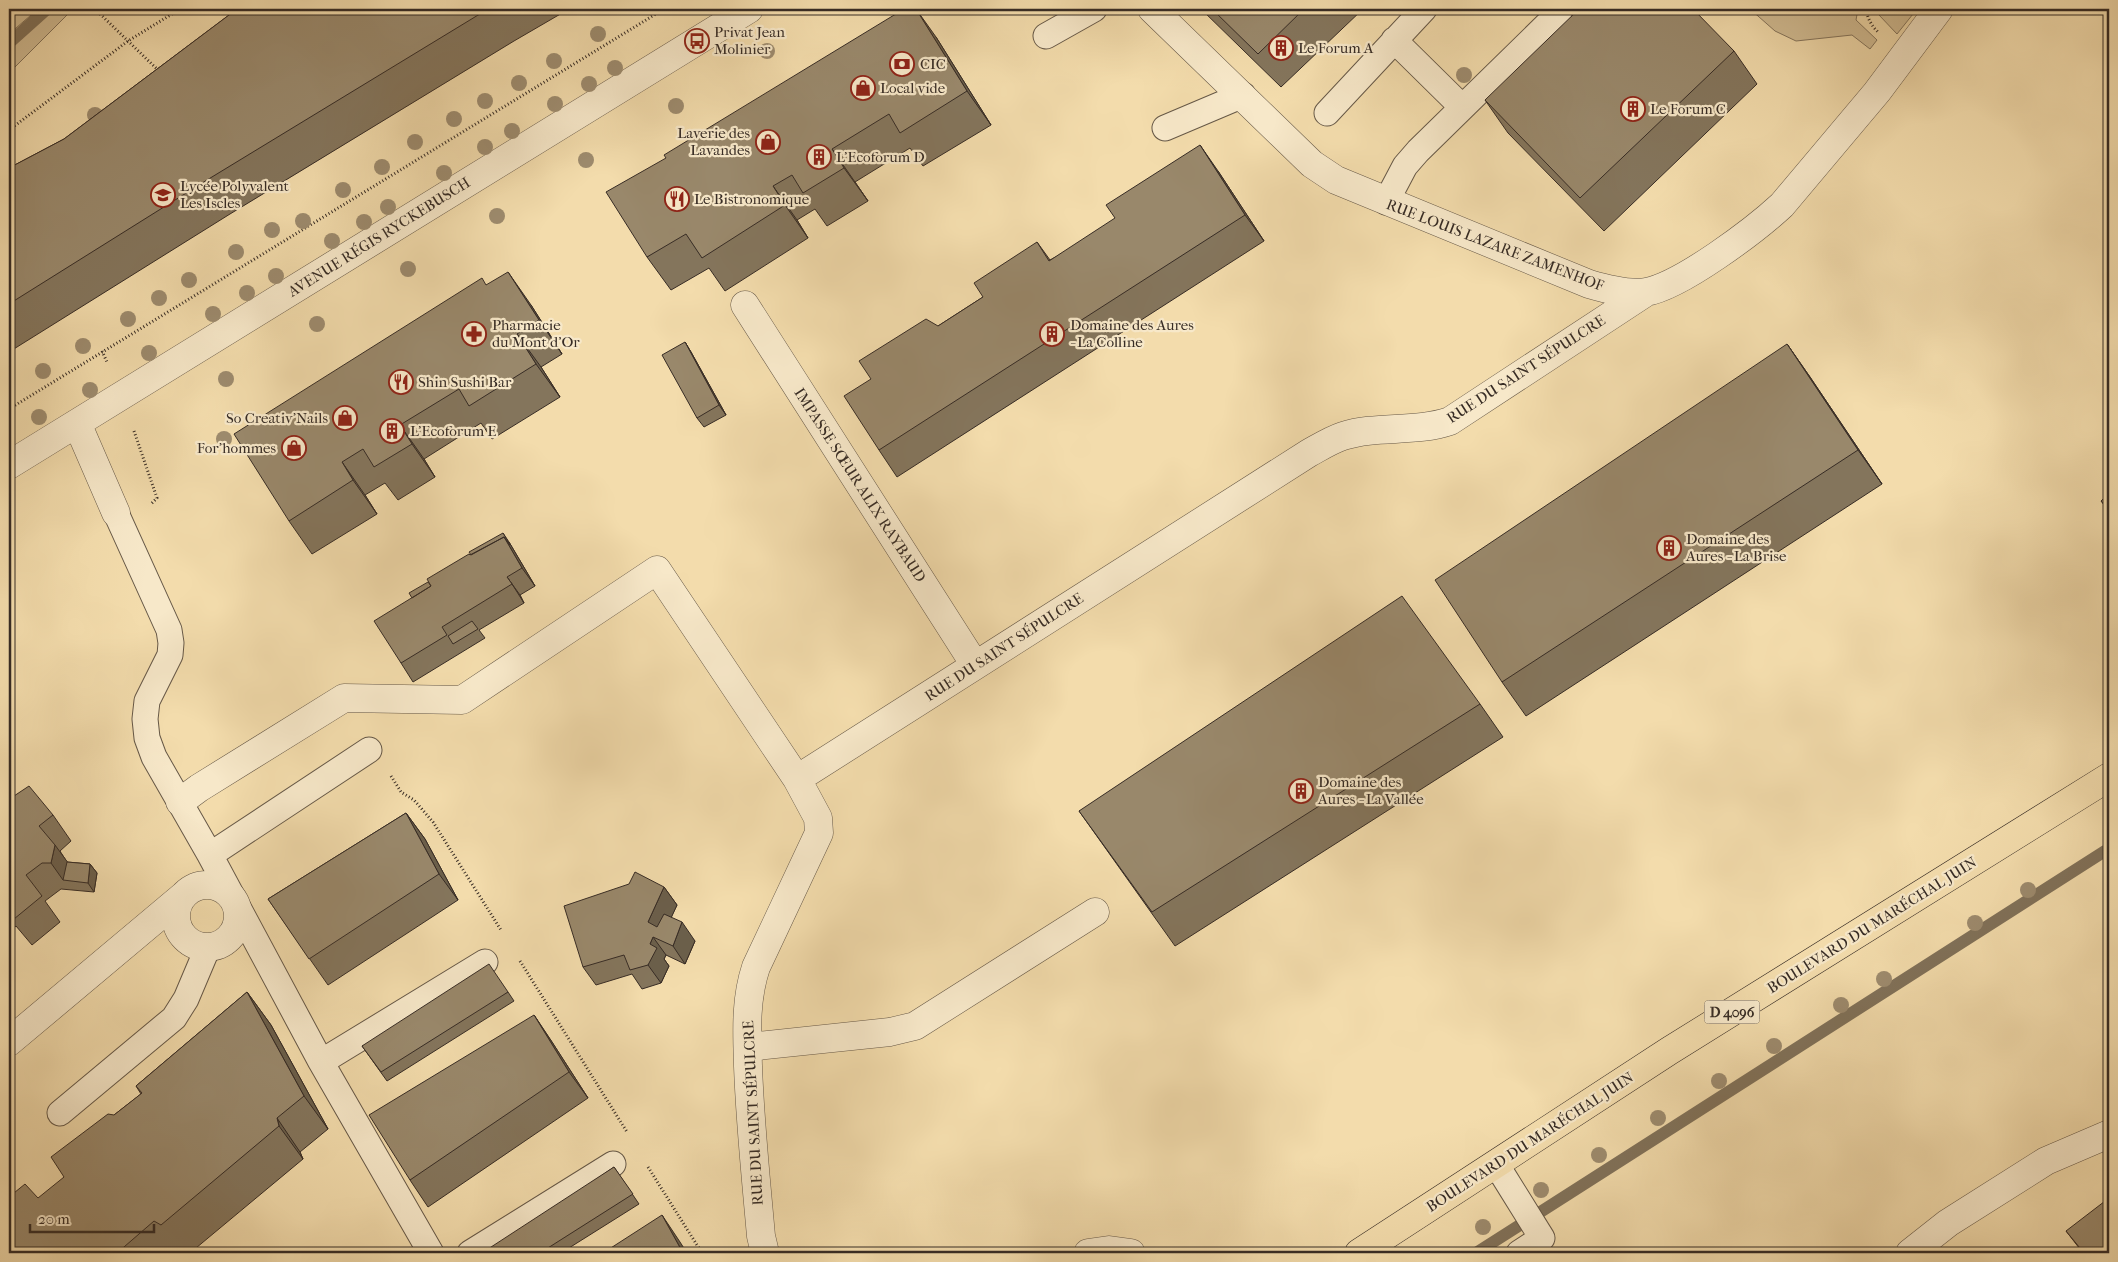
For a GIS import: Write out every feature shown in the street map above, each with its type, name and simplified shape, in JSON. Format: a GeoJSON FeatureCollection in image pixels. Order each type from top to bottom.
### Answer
{"type":"FeatureCollection","features":[{"type":"Feature","properties":{"kind":"main road","name":"BOULEVARD DU MARÉCHAL JUIN"},"geometry":{"type":"LineString","coordinates":[[1359,1253],[1669,1051],[2109,777]]}},
{"type":"Feature","properties":{"kind":"street","name":"AVENUE RÉGIS RYCKEBUSCH"},"geometry":{"type":"LineString","coordinates":[[9,465],[749,9]]}},
{"type":"Feature","properties":{"kind":"street","name":"RUE LOUIS LAZARE ZAMENHOF"},"geometry":{"type":"LineString","coordinates":[[1152,9],[1243,95],[1312,164],[1336,180],[1589,284],[1605,289],[1645,292],[1663,288],[1686,275],[1766,220],[1782,205],[1876,92],[1940,9]]}},
{"type":"Feature","properties":{"kind":"street","name":"RUE DU SAINT SÉPULCRE"},"geometry":{"type":"LineString","coordinates":[[765,1253],[761,1236],[749,1099],[747,1015],[750,984],[756,967],[819,833],[818,818],[797,779],[1308,453],[1344,436],[1381,430],[1430,427],[1450,421],[1645,292]]}},
{"type":"Feature","properties":{"kind":"street","name":"IMPASSE SŒUR ALIX RAYBAUD"},"geometry":{"type":"LineString","coordinates":[[745,306],[975,665]]}},
{"type":"Feature","properties":{"kind":"street"},"geometry":{"type":"LineString","coordinates":[[77,423],[116,513]]}},
{"type":"Feature","properties":{"kind":"street"},"geometry":{"type":"LineString","coordinates":[[180,802],[199,788],[344,698],[462,700],[656,570],[797,779]]}},
{"type":"Feature","properties":{"kind":"street"},"geometry":{"type":"LineString","coordinates":[[9,1042],[183,896],[196,888],[211,885],[230,894],[236,902],[238,913],[238,923],[234,933],[227,941],[218,946],[198,946],[188,942],[181,934],[177,925],[178,904],[183,896]]}},
{"type":"Feature","properties":{"kind":"street"},"geometry":{"type":"LineString","coordinates":[[748,1047],[890,1032],[915,1026],[1095,912]]}},
{"type":"Feature","properties":{"kind":"street"},"geometry":{"type":"LineString","coordinates":[[1910,1253],[1948,1224],[2046,1161],[2109,1134]]}},
{"type":"Feature","properties":{"kind":"street"},"geometry":{"type":"LineString","coordinates":[[1088,1253],[1108,1250],[1131,1253]]}},
{"type":"Feature","properties":{"kind":"lane"},"geometry":{"type":"LineString","coordinates":[[1046,36],[1094,9]]}},
{"type":"Feature","properties":{"kind":"lane"},"geometry":{"type":"LineString","coordinates":[[1327,113],[1424,9]]}},
{"type":"Feature","properties":{"kind":"lane"},"geometry":{"type":"LineString","coordinates":[[1386,202],[1405,166],[1559,13]]}},
{"type":"Feature","properties":{"kind":"lane"},"geometry":{"type":"LineString","coordinates":[[1394,40],[1462,108]]}},
{"type":"Feature","properties":{"kind":"lane"},"geometry":{"type":"LineString","coordinates":[[1165,128],[1243,95]]}},
{"type":"Feature","properties":{"kind":"lane"},"geometry":{"type":"LineString","coordinates":[[116,513],[169,630],[170,655],[147,701],[145,719],[147,738],[154,757],[236,902],[321,1062],[431,1253]]}},
{"type":"Feature","properties":{"kind":"lane"},"geometry":{"type":"LineString","coordinates":[[210,855],[369,750]]}},
{"type":"Feature","properties":{"kind":"lane"},"geometry":{"type":"LineString","coordinates":[[60,1113],[174,1018],[186,999],[208,947]]}},
{"type":"Feature","properties":{"kind":"lane"},"geometry":{"type":"LineString","coordinates":[[321,1062],[485,962]]}},
{"type":"Feature","properties":{"kind":"lane"},"geometry":{"type":"LineString","coordinates":[[470,1253],[613,1164]]}},
{"type":"Feature","properties":{"kind":"lane"},"geometry":{"type":"LineString","coordinates":[[1496,1164],[1546,1246],[1519,1253]]}},
{"type":"Feature","properties":{"kind":"path"},"geometry":{"type":"LineString","coordinates":[[95,9],[161,72]]}},
{"type":"Feature","properties":{"kind":"path"},"geometry":{"type":"LineString","coordinates":[[9,130],[128,41],[180,9]]}},
{"type":"Feature","properties":{"kind":"path"},"geometry":{"type":"LineString","coordinates":[[9,410],[664,9]]}},
{"type":"Feature","properties":{"kind":"path"},"geometry":{"type":"LineString","coordinates":[[1867,9],[1866,14],[1873,28],[1880,34]]}},
{"type":"Feature","properties":{"kind":"path"},"geometry":{"type":"LineString","coordinates":[[141,452],[156,498],[150,505]]}},
{"type":"Feature","properties":{"kind":"path"},"geometry":{"type":"LineString","coordinates":[[387,768],[401,792],[414,800],[433,822],[502,932]]}},
{"type":"Feature","properties":{"kind":"path"},"geometry":{"type":"LineString","coordinates":[[518,957],[628,1135]]}},
{"type":"Feature","properties":{"kind":"path"},"geometry":{"type":"LineString","coordinates":[[644,1160],[702,1253]]}},
{"type":"Feature","properties":{"kind":"shaded area"},"geometry":{"type":"Polygon","coordinates":[[[9,9],[38,9],[9,34],[9,9]]]}},
{"type":"Feature","properties":{"kind":"shaded area"},"geometry":{"type":"Polygon","coordinates":[[[53,9],[73,9],[9,73],[9,49],[53,9]]]}},
{"type":"Feature","properties":{"kind":"shaded area"},"geometry":{"type":"Polygon","coordinates":[[[1750,9],[1858,9],[1856,20],[1877,40],[1870,49],[1852,35],[1796,41],[1775,31],[1750,9]]]}},
{"type":"Feature","properties":{"kind":"shaded area"},"geometry":{"type":"Polygon","coordinates":[[[1879,9],[1917,9],[1897,34],[1879,15],[1879,9]]]}},
{"type":"Feature","properties":{"kind":"building"},"geometry":{"type":"Polygon","coordinates":[[[237,9],[488,9],[207,180],[9,304],[9,168],[64,139],[237,9]]]}},
{"type":"Feature","properties":{"kind":"building"},"geometry":{"type":"Polygon","coordinates":[[[904,9],[916,9],[967,91],[900,133],[889,114],[832,149],[844,168],[803,193],[792,175],[773,186],[785,205],[702,258],[686,234],[647,257],[606,192],[666,158],[664,155],[904,9]]]}},
{"type":"Feature","properties":{"kind":"building"},"geometry":{"type":"Polygon","coordinates":[[[1212,9],[1304,9],[1258,54],[1212,9]]]}},
{"type":"Feature","properties":{"kind":"building","name":"Le Forum C"},"geometry":{"type":"Polygon","coordinates":[[[1579,9],[1693,9],[1734,51],[1580,198],[1485,100],[1579,9]]]}},
{"type":"Feature","properties":{"kind":"building"},"geometry":{"type":"Polygon","coordinates":[[[1200,145],[1245,215],[879,450],[844,396],[871,379],[859,361],[926,319],[938,326],[983,297],[974,283],[1037,242],[1049,261],[1115,218],[1106,205],[1200,145]]]}},
{"type":"Feature","properties":{"kind":"building"},"geometry":{"type":"Polygon","coordinates":[[[508,272],[539,320],[517,334],[536,364],[469,406],[459,389],[400,425],[412,444],[374,467],[363,449],[342,462],[353,480],[289,521],[234,434],[482,278],[486,285],[508,272]]]}},
{"type":"Feature","properties":{"kind":"building"},"geometry":{"type":"Polygon","coordinates":[[[685,342],[719,405],[697,418],[662,355],[685,342]]]}},
{"type":"Feature","properties":{"kind":"building","name":"Domaine des Aures - La Brise"},"geometry":{"type":"Polygon","coordinates":[[[1787,344],[1858,450],[1502,682],[1435,580],[1787,344]]]}},
{"type":"Feature","properties":{"kind":"building"},"geometry":{"type":"Polygon","coordinates":[[[2109,493],[2109,509],[2101,501],[2109,493]]]}},
{"type":"Feature","properties":{"kind":"building"},"geometry":{"type":"Polygon","coordinates":[[[503,533],[510,545],[504,537],[471,555],[469,552],[503,533]]]}},
{"type":"Feature","properties":{"kind":"building"},"geometry":{"type":"Polygon","coordinates":[[[504,537],[522,568],[507,577],[512,584],[442,627],[447,635],[401,663],[374,621],[431,586],[427,579],[469,554],[504,537]]]}},
{"type":"Feature","properties":{"kind":"building"},"geometry":{"type":"Polygon","coordinates":[[[428,582],[431,586],[412,598],[409,593],[428,582]]]}},
{"type":"Feature","properties":{"kind":"building","name":"Domaine des Aures - La Vallée"},"geometry":{"type":"Polygon","coordinates":[[[1402,596],[1480,704],[1152,912],[1079,811],[1402,596]]]}},
{"type":"Feature","properties":{"kind":"building"},"geometry":{"type":"Polygon","coordinates":[[[472,621],[478,629],[453,644],[448,636],[472,621]]]}},
{"type":"Feature","properties":{"kind":"building"},"geometry":{"type":"Polygon","coordinates":[[[29,786],[53,815],[39,826],[55,845],[51,863],[42,863],[26,875],[42,896],[14,919],[9,913],[9,789],[14,796],[29,786]]]}},
{"type":"Feature","properties":{"kind":"building"},"geometry":{"type":"Polygon","coordinates":[[[406,813],[439,874],[309,959],[268,899],[406,813]]]}},
{"type":"Feature","properties":{"kind":"building"},"geometry":{"type":"Polygon","coordinates":[[[67,862],[90,864],[88,883],[63,880],[67,862]]]}},
{"type":"Feature","properties":{"kind":"building"},"geometry":{"type":"Polygon","coordinates":[[[635,872],[664,887],[648,922],[657,927],[664,914],[682,922],[673,946],[653,937],[650,944],[657,948],[648,965],[630,970],[624,955],[583,967],[564,906],[629,884],[635,872]]]}},
{"type":"Feature","properties":{"kind":"building"},"geometry":{"type":"Polygon","coordinates":[[[489,964],[508,992],[381,1072],[362,1046],[489,964]]]}},
{"type":"Feature","properties":{"kind":"building"},"geometry":{"type":"Polygon","coordinates":[[[247,992],[304,1096],[277,1118],[279,1126],[161,1225],[154,1221],[117,1253],[9,1253],[9,1197],[25,1184],[38,1198],[64,1177],[51,1157],[108,1114],[114,1115],[142,1093],[136,1086],[247,992]]]}},
{"type":"Feature","properties":{"kind":"building"},"geometry":{"type":"Polygon","coordinates":[[[534,1015],[569,1072],[410,1180],[369,1115],[534,1015]]]}},
{"type":"Feature","properties":{"kind":"building"},"geometry":{"type":"Polygon","coordinates":[[[614,1167],[633,1194],[540,1253],[491,1253],[488,1249],[614,1167]]]}},
{"type":"Feature","properties":{"kind":"building"},"geometry":{"type":"Polygon","coordinates":[[[2109,1198],[2109,1253],[2084,1253],[2066,1231],[2109,1198]]]}},
{"type":"Feature","properties":{"kind":"building"},"geometry":{"type":"Polygon","coordinates":[[[662,1215],[683,1253],[603,1253],[662,1215]]]}},
{"type":"Feature","properties":{"kind":"waterway"},"geometry":{"type":"LineString","coordinates":[[9,43],[47,9]]}},
{"type":"Feature","properties":{"kind":"waterway"},"geometry":{"type":"LineString","coordinates":[[1531,1218],[2105,851]]}},
{"type":"Feature","properties":{"kind":"waterway"},"geometry":{"type":"LineString","coordinates":[[1476,1253],[1523,1223]]}},
{"type":"Feature","properties":{"kind":"place","name":"Privat Jean Molinier"},"geometry":{"type":"Point","coordinates":[697,41]}},
{"type":"Feature","properties":{"kind":"place","name":"Le Forum A"},"geometry":{"type":"Point","coordinates":[1281,48]}},
{"type":"Feature","properties":{"kind":"place","name":"CIC"},"geometry":{"type":"Point","coordinates":[902,64]}},
{"type":"Feature","properties":{"kind":"place","name":"Local vide"},"geometry":{"type":"Point","coordinates":[863,88]}},
{"type":"Feature","properties":{"kind":"place","name":"Le Forum C"},"geometry":{"type":"Point","coordinates":[1633,109]}},
{"type":"Feature","properties":{"kind":"place","name":"Laverie des Lavandes"},"geometry":{"type":"Point","coordinates":[768,142]}},
{"type":"Feature","properties":{"kind":"place","name":"L'Ecoforum D"},"geometry":{"type":"Point","coordinates":[819,157]}},
{"type":"Feature","properties":{"kind":"place","name":"Lycée Polyvalent Les Iscles"},"geometry":{"type":"Point","coordinates":[163,195]}},
{"type":"Feature","properties":{"kind":"place","name":"Le Bistronomique"},"geometry":{"type":"Point","coordinates":[677,199]}},
{"type":"Feature","properties":{"kind":"place","name":"Pharmacie du Mont d'Or"},"geometry":{"type":"Point","coordinates":[474,334]}},
{"type":"Feature","properties":{"kind":"place","name":"Domaine des Aures - La Colline"},"geometry":{"type":"Point","coordinates":[1052,334]}},
{"type":"Feature","properties":{"kind":"place","name":"Shin Sushi Bar"},"geometry":{"type":"Point","coordinates":[401,382]}},
{"type":"Feature","properties":{"kind":"place","name":"So Creativ'Nails"},"geometry":{"type":"Point","coordinates":[345,418]}},
{"type":"Feature","properties":{"kind":"place","name":"L'Ecoforum E"},"geometry":{"type":"Point","coordinates":[392,431]}},
{"type":"Feature","properties":{"kind":"place","name":"For'hommes"},"geometry":{"type":"Point","coordinates":[294,448]}},
{"type":"Feature","properties":{"kind":"place","name":"Domaine des Aures - La Brise"},"geometry":{"type":"Point","coordinates":[1669,548]}},
{"type":"Feature","properties":{"kind":"place","name":"Domaine des Aures - La Vallée"},"geometry":{"type":"Point","coordinates":[1301,791]}}]}
